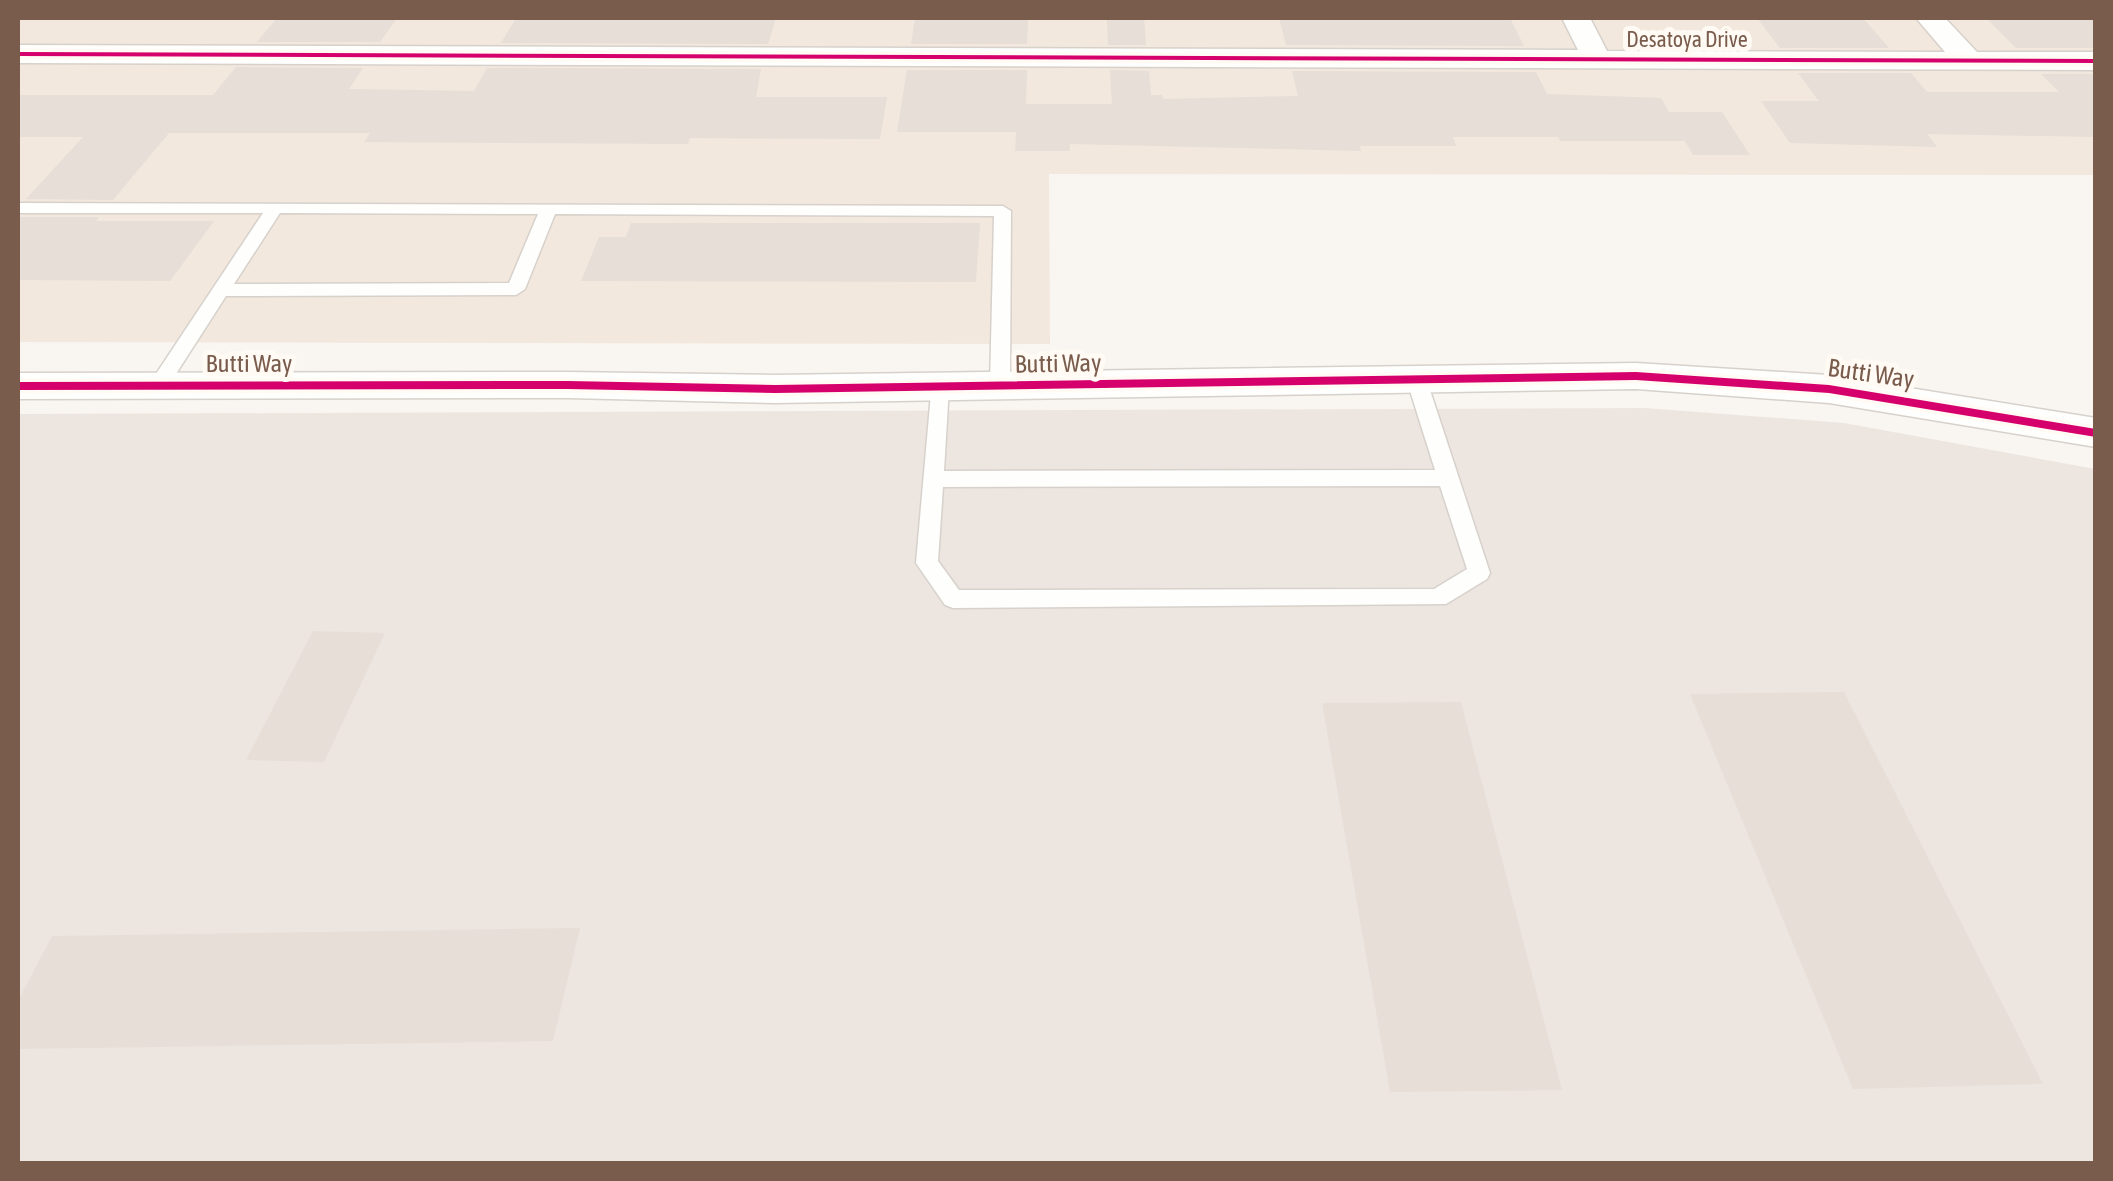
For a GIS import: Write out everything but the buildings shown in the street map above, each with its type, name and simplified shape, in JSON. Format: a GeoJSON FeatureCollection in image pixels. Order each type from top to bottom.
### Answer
{"type":"FeatureCollection","features":[{"type":"Feature","properties":{"kind":"street"},"geometry":{"type":"LineString","coordinates":[[1576,18],[1597,59]]}},
{"type":"Feature","properties":{"kind":"street"},"geometry":{"type":"LineString","coordinates":[[1930,18],[1969,61]]}},
{"type":"Feature","properties":{"kind":"street"},"geometry":{"type":"LineString","coordinates":[[50,54],[81,24]]}},
{"type":"Feature","properties":{"kind":"street","name":"Desatoya Drive"},"geometry":{"type":"LineString","coordinates":[[18,54],[443,45],[1222,45],[1597,59],[2096,61]]}},
{"type":"Feature","properties":{"kind":"street","name":"Butti Way"},"geometry":{"type":"LineString","coordinates":[[18,386],[939,387],[1416,378],[1732,380],[1847,392],[2096,433]]}},
{"type":"Feature","properties":{"kind":"lane"},"geometry":{"type":"LineString","coordinates":[[18,208],[1003,210],[1000,386]]}},
{"type":"Feature","properties":{"kind":"lane"},"geometry":{"type":"LineString","coordinates":[[158,386],[275,208]]}},
{"type":"Feature","properties":{"kind":"lane"},"geometry":{"type":"LineString","coordinates":[[221,290],[516,289],[548,209]]}},
{"type":"Feature","properties":{"kind":"lane"},"geometry":{"type":"LineString","coordinates":[[939,387],[927,563],[953,599],[1438,598],[1479,572],[1416,378]]}},
{"type":"Feature","properties":{"kind":"lane"},"geometry":{"type":"LineString","coordinates":[[933,479],[1447,478]]}},
{"type":"Feature","properties":{"kind":"shaded area"},"geometry":{"type":"Polygon","coordinates":[[[18,18],[2095,18],[2095,175],[1049,174],[1050,344],[18,342],[18,18]]]}},
{"type":"Feature","properties":{"kind":"shaded area"},"geometry":{"type":"Polygon","coordinates":[[[1644,408],[1844,423],[2095,469],[2095,1163],[18,1163],[18,414],[1644,408]]]}},
{"type":"Feature","properties":{"kind":"cycle path"},"geometry":{"type":"LineString","coordinates":[[18,54],[2096,61]]}},
{"type":"Feature","properties":{"kind":"cycle path"},"geometry":{"type":"LineString","coordinates":[[18,386],[568,385],[775,389],[1636,376],[1829,389],[2096,433]]}}]}
